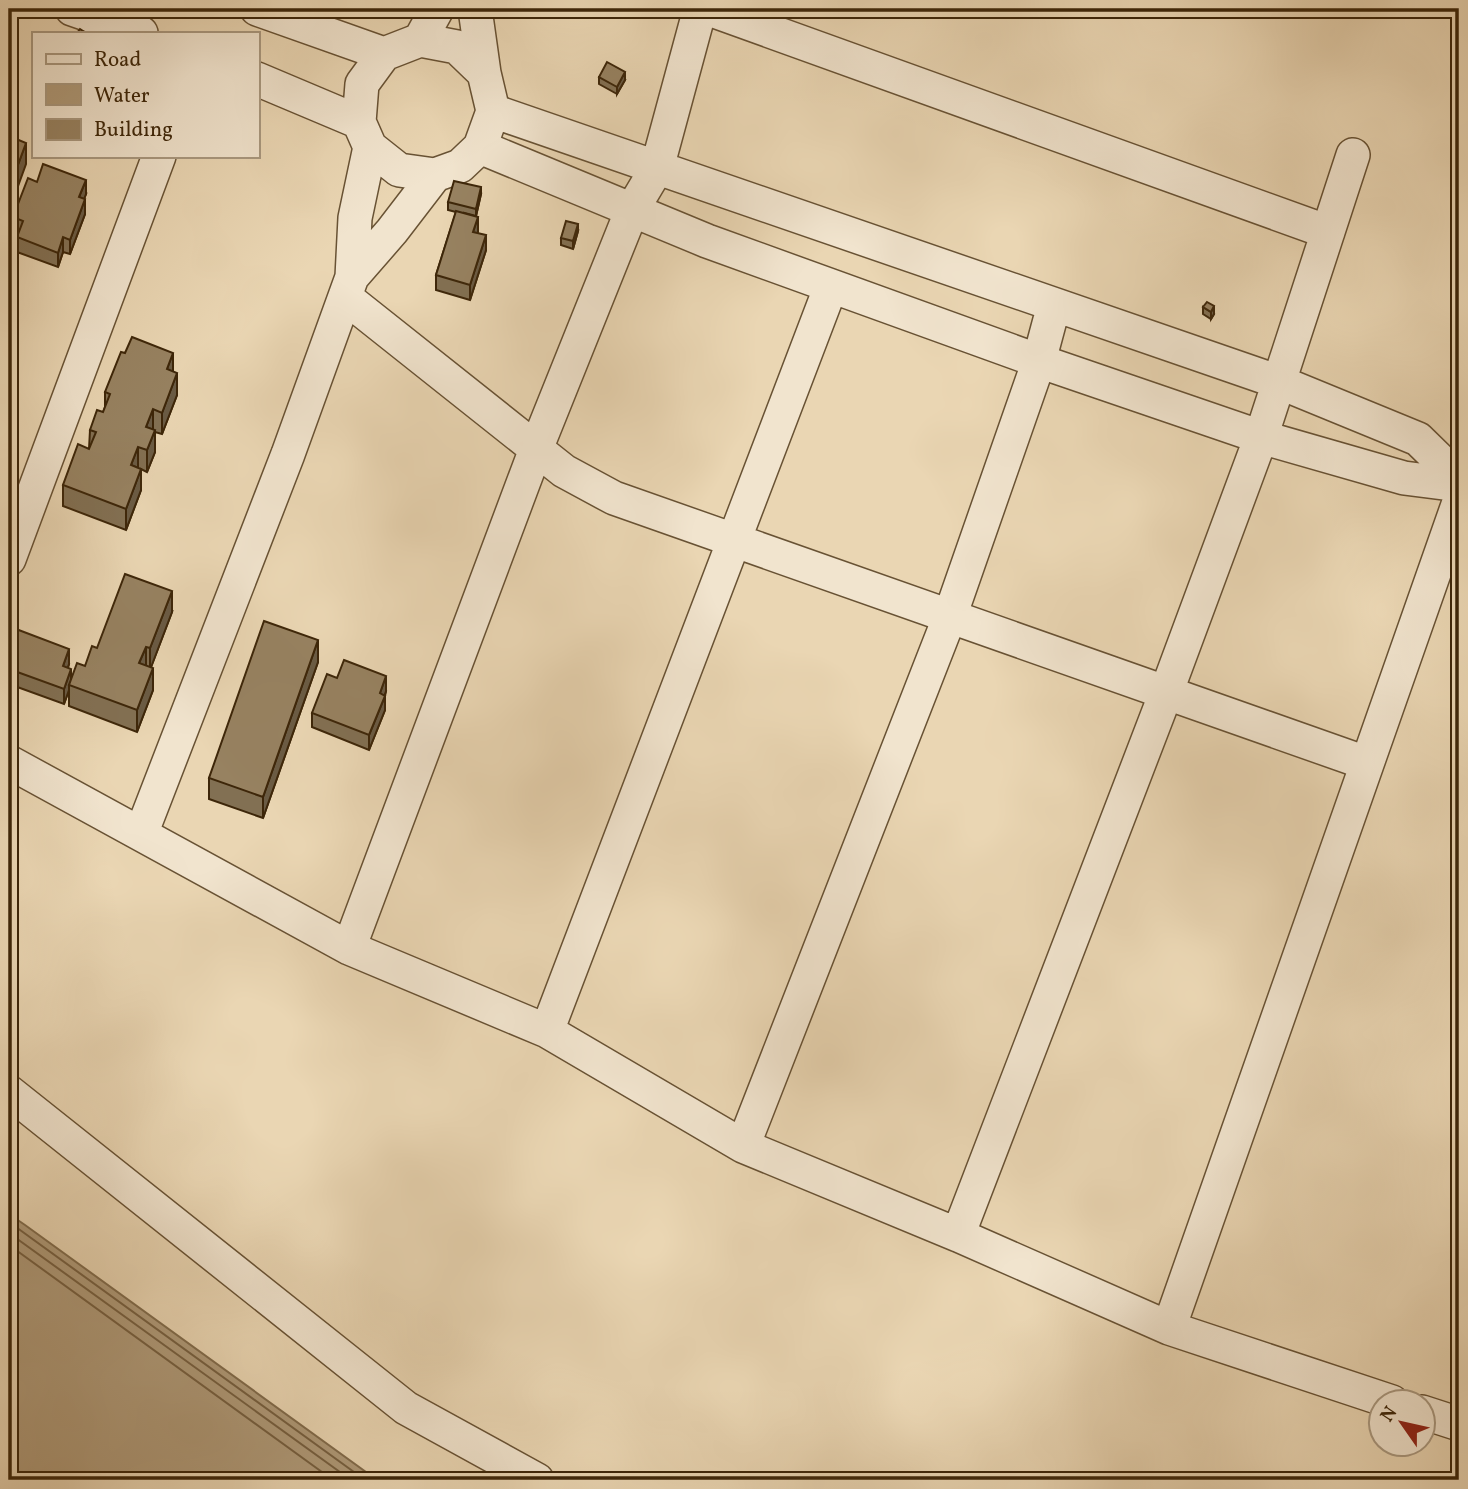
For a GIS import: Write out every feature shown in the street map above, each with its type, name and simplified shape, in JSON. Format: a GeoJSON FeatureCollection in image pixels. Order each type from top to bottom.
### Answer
{"type":"FeatureCollection","features":[{"type":"Feature","properties":{"kind":"street"},"geometry":{"type":"LineString","coordinates":[[72,9],[138,32]]}},
{"type":"Feature","properties":{"kind":"street"},"geometry":{"type":"LineString","coordinates":[[257,9],[384,54]]}},
{"type":"Feature","properties":{"kind":"street"},"geometry":{"type":"LineString","coordinates":[[420,40],[438,9]]}},
{"type":"Feature","properties":{"kind":"street"},"geometry":{"type":"LineString","coordinates":[[259,80],[364,134],[398,170],[435,175],[460,166],[480,148],[493,111],[484,73],[475,9]]}},
{"type":"Feature","properties":{"kind":"street"},"geometry":{"type":"LineString","coordinates":[[349,948],[536,449],[632,210],[657,168],[700,9]]}},
{"type":"Feature","properties":{"kind":"street"},"geometry":{"type":"LineString","coordinates":[[709,9],[1328,232]]}},
{"type":"Feature","properties":{"kind":"street"},"geometry":{"type":"LineString","coordinates":[[141,834],[288,454],[348,287],[364,134],[362,84],[384,54],[420,40],[457,47],[484,73]]}},
{"type":"Feature","properties":{"kind":"street"},"geometry":{"type":"LineString","coordinates":[[493,111],[1279,382],[1418,439],[1459,482]]}},
{"type":"Feature","properties":{"kind":"street"},"geometry":{"type":"LineString","coordinates":[[480,148],[708,241],[1261,438],[1404,478],[1459,482]]}},
{"type":"Feature","properties":{"kind":"street"},"geometry":{"type":"LineString","coordinates":[[958,1235],[1261,438],[1353,155]]}},
{"type":"Feature","properties":{"kind":"street"},"geometry":{"type":"LineString","coordinates":[[9,559],[158,158]]}},
{"type":"Feature","properties":{"kind":"street"},"geometry":{"type":"LineString","coordinates":[[348,287],[435,175]]}},
{"type":"Feature","properties":{"kind":"street"},"geometry":{"type":"LineString","coordinates":[[547,1031],[831,286]]}},
{"type":"Feature","properties":{"kind":"street"},"geometry":{"type":"LineString","coordinates":[[348,287],[536,449],[564,471],[614,498],[1366,763]]}},
{"type":"Feature","properties":{"kind":"street"},"geometry":{"type":"LineString","coordinates":[[743,1146],[950,616],[1039,361],[1054,305]]}},
{"type":"Feature","properties":{"kind":"street"},"geometry":{"type":"LineString","coordinates":[[1169,1328],[1459,502]]}},
{"type":"Feature","properties":{"kind":"street"},"geometry":{"type":"LineString","coordinates":[[9,762],[349,948],[547,1031],[743,1146],[958,1235],[1169,1328],[1366,1393]]}},
{"type":"Feature","properties":{"kind":"street"},"geometry":{"type":"LineString","coordinates":[[9,1091],[406,1408],[537,1480]]}},
{"type":"Feature","properties":{"kind":"street"},"geometry":{"type":"LineString","coordinates":[[1436,1416],[1459,1424]]}},
{"type":"Feature","properties":{"kind":"water"},"geometry":{"type":"Polygon","coordinates":[[[9,1214],[25,1225],[377,1480],[9,1480],[9,1214]]]}},
{"type":"Feature","properties":{"kind":"building"},"geometry":{"type":"Polygon","coordinates":[[[607,62],[625,72],[617,87],[599,77],[607,62]]]}},
{"type":"Feature","properties":{"kind":"building"},"geometry":{"type":"Polygon","coordinates":[[[9,136],[26,143],[9,189],[9,136]]]}},
{"type":"Feature","properties":{"kind":"building"},"geometry":{"type":"Polygon","coordinates":[[[43,164],[86,180],[79,197],[85,199],[70,240],[63,237],[58,253],[17,237],[23,221],[13,217],[28,178],[37,182],[43,164]]]}},
{"type":"Feature","properties":{"kind":"building"},"geometry":{"type":"Polygon","coordinates":[[[454,181],[481,187],[476,209],[448,202],[454,181]]]}},
{"type":"Feature","properties":{"kind":"building"},"geometry":{"type":"Polygon","coordinates":[[[456,211],[478,217],[473,232],[486,235],[470,285],[436,275],[456,211]]]}},
{"type":"Feature","properties":{"kind":"building"},"geometry":{"type":"Polygon","coordinates":[[[566,221],[578,224],[573,241],[561,238],[566,221]]]}},
{"type":"Feature","properties":{"kind":"building"},"geometry":{"type":"Polygon","coordinates":[[[1207,302],[1214,306],[1211,312],[1203,307],[1207,302]]]}},
{"type":"Feature","properties":{"kind":"building"},"geometry":{"type":"Polygon","coordinates":[[[132,337],[173,353],[167,369],[177,373],[162,413],[153,409],[146,427],[155,430],[147,450],[138,447],[131,465],[141,469],[126,509],[63,485],[78,444],[89,449],[96,432],[90,430],[97,410],[103,412],[110,394],[105,392],[121,352],[125,353],[132,337]]]}},
{"type":"Feature","properties":{"kind":"building"},"geometry":{"type":"Polygon","coordinates":[[[125,574],[172,591],[150,648],[146,647],[139,663],[153,668],[137,710],[69,685],[77,663],[85,666],[92,646],[97,648],[125,574]]]}},
{"type":"Feature","properties":{"kind":"building"},"geometry":{"type":"Polygon","coordinates":[[[264,621],[318,640],[263,797],[209,778],[264,621]]]}},
{"type":"Feature","properties":{"kind":"building"},"geometry":{"type":"Polygon","coordinates":[[[16,629],[69,649],[63,666],[71,669],[64,689],[9,669],[9,648],[16,629]]]}},
{"type":"Feature","properties":{"kind":"building"},"geometry":{"type":"Polygon","coordinates":[[[344,660],[386,676],[380,693],[385,696],[369,735],[312,713],[327,674],[337,678],[344,660]]]}}]}
